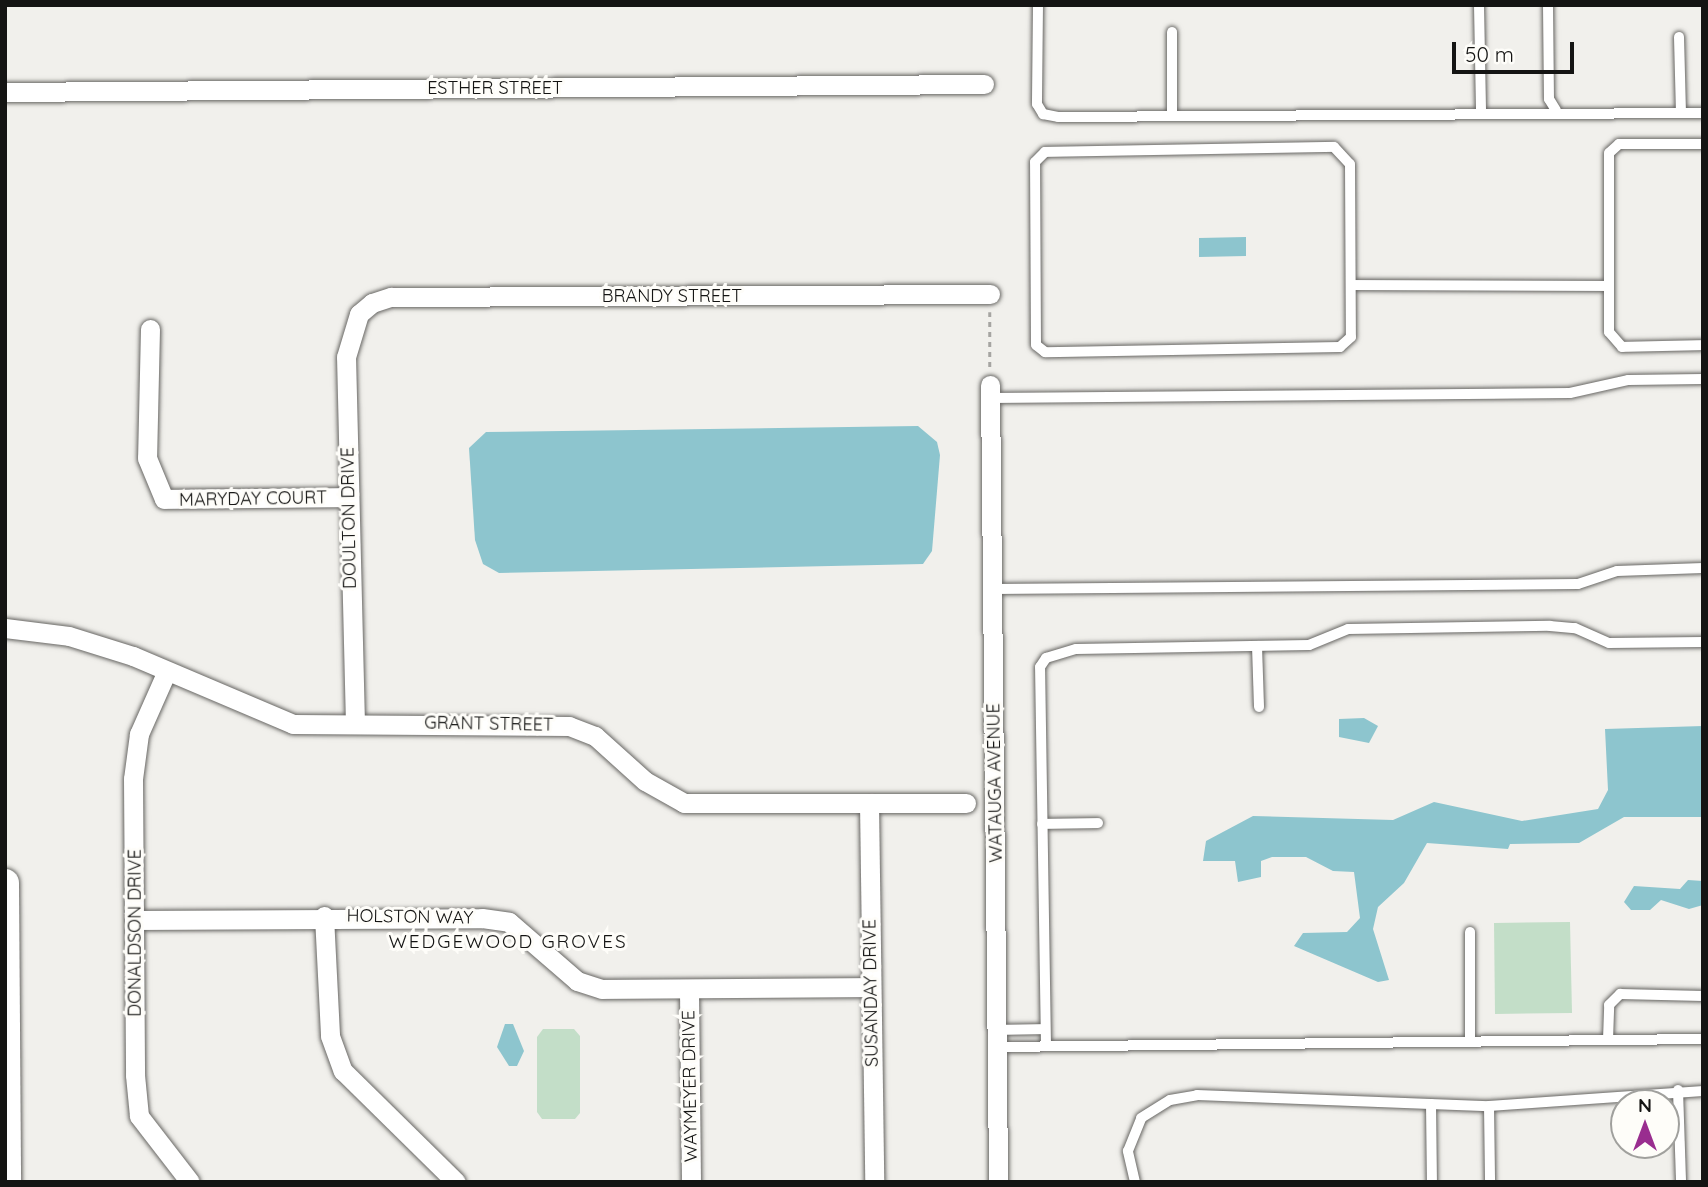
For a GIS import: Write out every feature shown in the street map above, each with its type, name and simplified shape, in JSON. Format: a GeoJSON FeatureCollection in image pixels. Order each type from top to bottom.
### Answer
{"type":"FeatureCollection","features":[{"type":"Feature","properties":{"kind":"street","name":"ESTHER STREET"},"geometry":{"type":"LineString","coordinates":[[5,92],[985,84]]}},
{"type":"Feature","properties":{"kind":"street","name":"BRANDY STREET"},"geometry":{"type":"LineString","coordinates":[[359,314],[391,297],[990,295]]}},
{"type":"Feature","properties":{"kind":"street","name":"DOULTON DRIVE"},"geometry":{"type":"LineString","coordinates":[[355,724],[346,357],[359,314]]}},
{"type":"Feature","properties":{"kind":"street","name":"MARYDAY COURT"},"geometry":{"type":"LineString","coordinates":[[150,329],[148,458],[164,499],[348,497]]}},
{"type":"Feature","properties":{"kind":"street","name":"WATAUGA AVENUE"},"geometry":{"type":"LineString","coordinates":[[990,391],[998,1182]]}},
{"type":"Feature","properties":{"kind":"street","name":"GRANT STREET"},"geometry":{"type":"LineString","coordinates":[[5,628],[69,636],[293,724],[569,726],[595,736],[645,781],[684,803],[966,803]]}},
{"type":"Feature","properties":{"kind":"street","name":"DONALDSON DRIVE"},"geometry":{"type":"LineString","coordinates":[[166,673],[139,734],[133,779],[139,1116],[190,1182]]}},
{"type":"Feature","properties":{"kind":"street","name":"SUSANDAY DRIVE"},"geometry":{"type":"LineString","coordinates":[[869,803],[874,1182]]}},
{"type":"Feature","properties":{"kind":"street"},"geometry":{"type":"LineString","coordinates":[[5,883],[7,1182]]}},
{"type":"Feature","properties":{"kind":"street","name":"HOLSTON WAY"},"geometry":{"type":"LineString","coordinates":[[135,920],[324,916],[509,922],[577,981],[601,989],[689,991],[871,987]]}},
{"type":"Feature","properties":{"kind":"street"},"geometry":{"type":"LineString","coordinates":[[324,916],[330,1037],[343,1071],[456,1182]]}},
{"type":"Feature","properties":{"kind":"street","name":"WAYMEYER DRIVE"},"geometry":{"type":"LineString","coordinates":[[689,991],[691,1182]]}},
{"type":"Feature","properties":{"kind":"lane"},"geometry":{"type":"LineString","coordinates":[[1038,5],[1037,104],[1043,114],[1172,116],[1556,110],[1703,113]]}},
{"type":"Feature","properties":{"kind":"lane"},"geometry":{"type":"LineString","coordinates":[[1479,5],[1481,111]]}},
{"type":"Feature","properties":{"kind":"lane"},"geometry":{"type":"LineString","coordinates":[[1548,5],[1549,99],[1556,110]]}},
{"type":"Feature","properties":{"kind":"lane"},"geometry":{"type":"LineString","coordinates":[[1172,32],[1172,116]]}},
{"type":"Feature","properties":{"kind":"lane"},"geometry":{"type":"LineString","coordinates":[[1679,37],[1681,113]]}},
{"type":"Feature","properties":{"kind":"lane"},"geometry":{"type":"LineString","coordinates":[[1703,144],[1619,144],[1609,153],[1608,332],[1622,347],[1703,345]]}},
{"type":"Feature","properties":{"kind":"lane"},"geometry":{"type":"LineString","coordinates":[[1334,147],[1350,164],[1351,285],[1351,337],[1340,347],[1045,352],[1032,335],[1035,163],[1059,148],[1334,147]]}},
{"type":"Feature","properties":{"kind":"lane"},"geometry":{"type":"LineString","coordinates":[[1351,285],[1609,286]]}},
{"type":"Feature","properties":{"kind":"lane"},"geometry":{"type":"LineString","coordinates":[[990,391],[1570,393],[1628,380],[1703,379]]}},
{"type":"Feature","properties":{"kind":"lane"},"geometry":{"type":"LineString","coordinates":[[993,589],[1578,584],[1617,571],[1703,568]]}},
{"type":"Feature","properties":{"kind":"lane"},"geometry":{"type":"LineString","coordinates":[[1046,1046],[1040,667],[1046,658],[1076,649],[1309,645],[1348,629],[1550,626],[1575,628],[1608,643],[1703,642]]}},
{"type":"Feature","properties":{"kind":"lane"},"geometry":{"type":"LineString","coordinates":[[1257,646],[1259,708]]}},
{"type":"Feature","properties":{"kind":"lane"},"geometry":{"type":"LineString","coordinates":[[1042,824],[1098,823]]}},
{"type":"Feature","properties":{"kind":"lane"},"geometry":{"type":"LineString","coordinates":[[1470,932],[1470,1042]]}},
{"type":"Feature","properties":{"kind":"lane"},"geometry":{"type":"LineString","coordinates":[[1608,1040],[1609,1005],[1620,994],[1703,996]]}},
{"type":"Feature","properties":{"kind":"lane"},"geometry":{"type":"LineString","coordinates":[[997,1039],[1045,1029]]}},
{"type":"Feature","properties":{"kind":"lane"},"geometry":{"type":"LineString","coordinates":[[997,1039],[1046,1046],[1703,1039]]}},
{"type":"Feature","properties":{"kind":"lane"},"geometry":{"type":"LineString","coordinates":[[1680,1090],[1703,1091]]}},
{"type":"Feature","properties":{"kind":"lane"},"geometry":{"type":"LineString","coordinates":[[1135,1182],[1128,1151],[1134,1134],[1141,1118],[1170,1100],[1489,1106],[1610,1096]]}},
{"type":"Feature","properties":{"kind":"lane"},"geometry":{"type":"LineString","coordinates":[[1431,1104],[1432,1182]]}},
{"type":"Feature","properties":{"kind":"lane"},"geometry":{"type":"LineString","coordinates":[[1489,1106],[1490,1182]]}},
{"type":"Feature","properties":{"kind":"lane"},"geometry":{"type":"LineString","coordinates":[[1680,1151],[1681,1182]]}},
{"type":"Feature","properties":{"kind":"path"},"geometry":{"type":"LineString","coordinates":[[990,295],[990,391]]}},
{"type":"Feature","properties":{"kind":"green space"},"geometry":{"type":"Polygon","coordinates":[[[1570,922],[1572,1013],[1495,1014],[1494,923],[1570,922]]]}},
{"type":"Feature","properties":{"kind":"green space"},"geometry":{"type":"Polygon","coordinates":[[[543,1029],[574,1029],[580,1036],[580,1113],[575,1119],[542,1119],[537,1112],[537,1037],[543,1029]]]}},
{"type":"Feature","properties":{"kind":"water"},"geometry":{"type":"Polygon","coordinates":[[[1246,237],[1246,256],[1199,257],[1199,238],[1246,237]]]}},
{"type":"Feature","properties":{"kind":"water"},"geometry":{"type":"Polygon","coordinates":[[[918,426],[937,442],[940,455],[932,551],[923,564],[499,573],[483,564],[475,540],[469,448],[486,432],[918,426]]]}},
{"type":"Feature","properties":{"kind":"water"},"geometry":{"type":"Polygon","coordinates":[[[1364,718],[1378,726],[1369,743],[1339,737],[1339,719],[1364,718]]]}},
{"type":"Feature","properties":{"kind":"water"},"geometry":{"type":"Polygon","coordinates":[[[1703,726],[1703,817],[1624,817],[1579,843],[1510,844],[1508,849],[1427,843],[1404,883],[1378,907],[1373,929],[1389,980],[1378,982],[1294,946],[1303,933],[1347,932],[1360,918],[1354,872],[1333,871],[1306,857],[1272,857],[1261,861],[1261,877],[1238,882],[1235,861],[1203,861],[1206,841],[1253,816],[1393,820],[1434,802],[1522,821],[1598,809],[1608,790],[1605,729],[1703,726]]]}},
{"type":"Feature","properties":{"kind":"water"},"geometry":{"type":"Polygon","coordinates":[[[1688,880],[1703,881],[1703,905],[1689,909],[1661,900],[1650,910],[1631,910],[1624,902],[1634,886],[1680,889],[1688,880]]]}},
{"type":"Feature","properties":{"kind":"water"},"geometry":{"type":"Polygon","coordinates":[[[505,1024],[513,1024],[524,1051],[517,1066],[509,1066],[497,1047],[505,1024]]]}},
{"type":"Feature","properties":{"kind":"district","name":"WEDGEWOOD GROVES"},"geometry":{"type":"Point","coordinates":[508,942]}}]}
